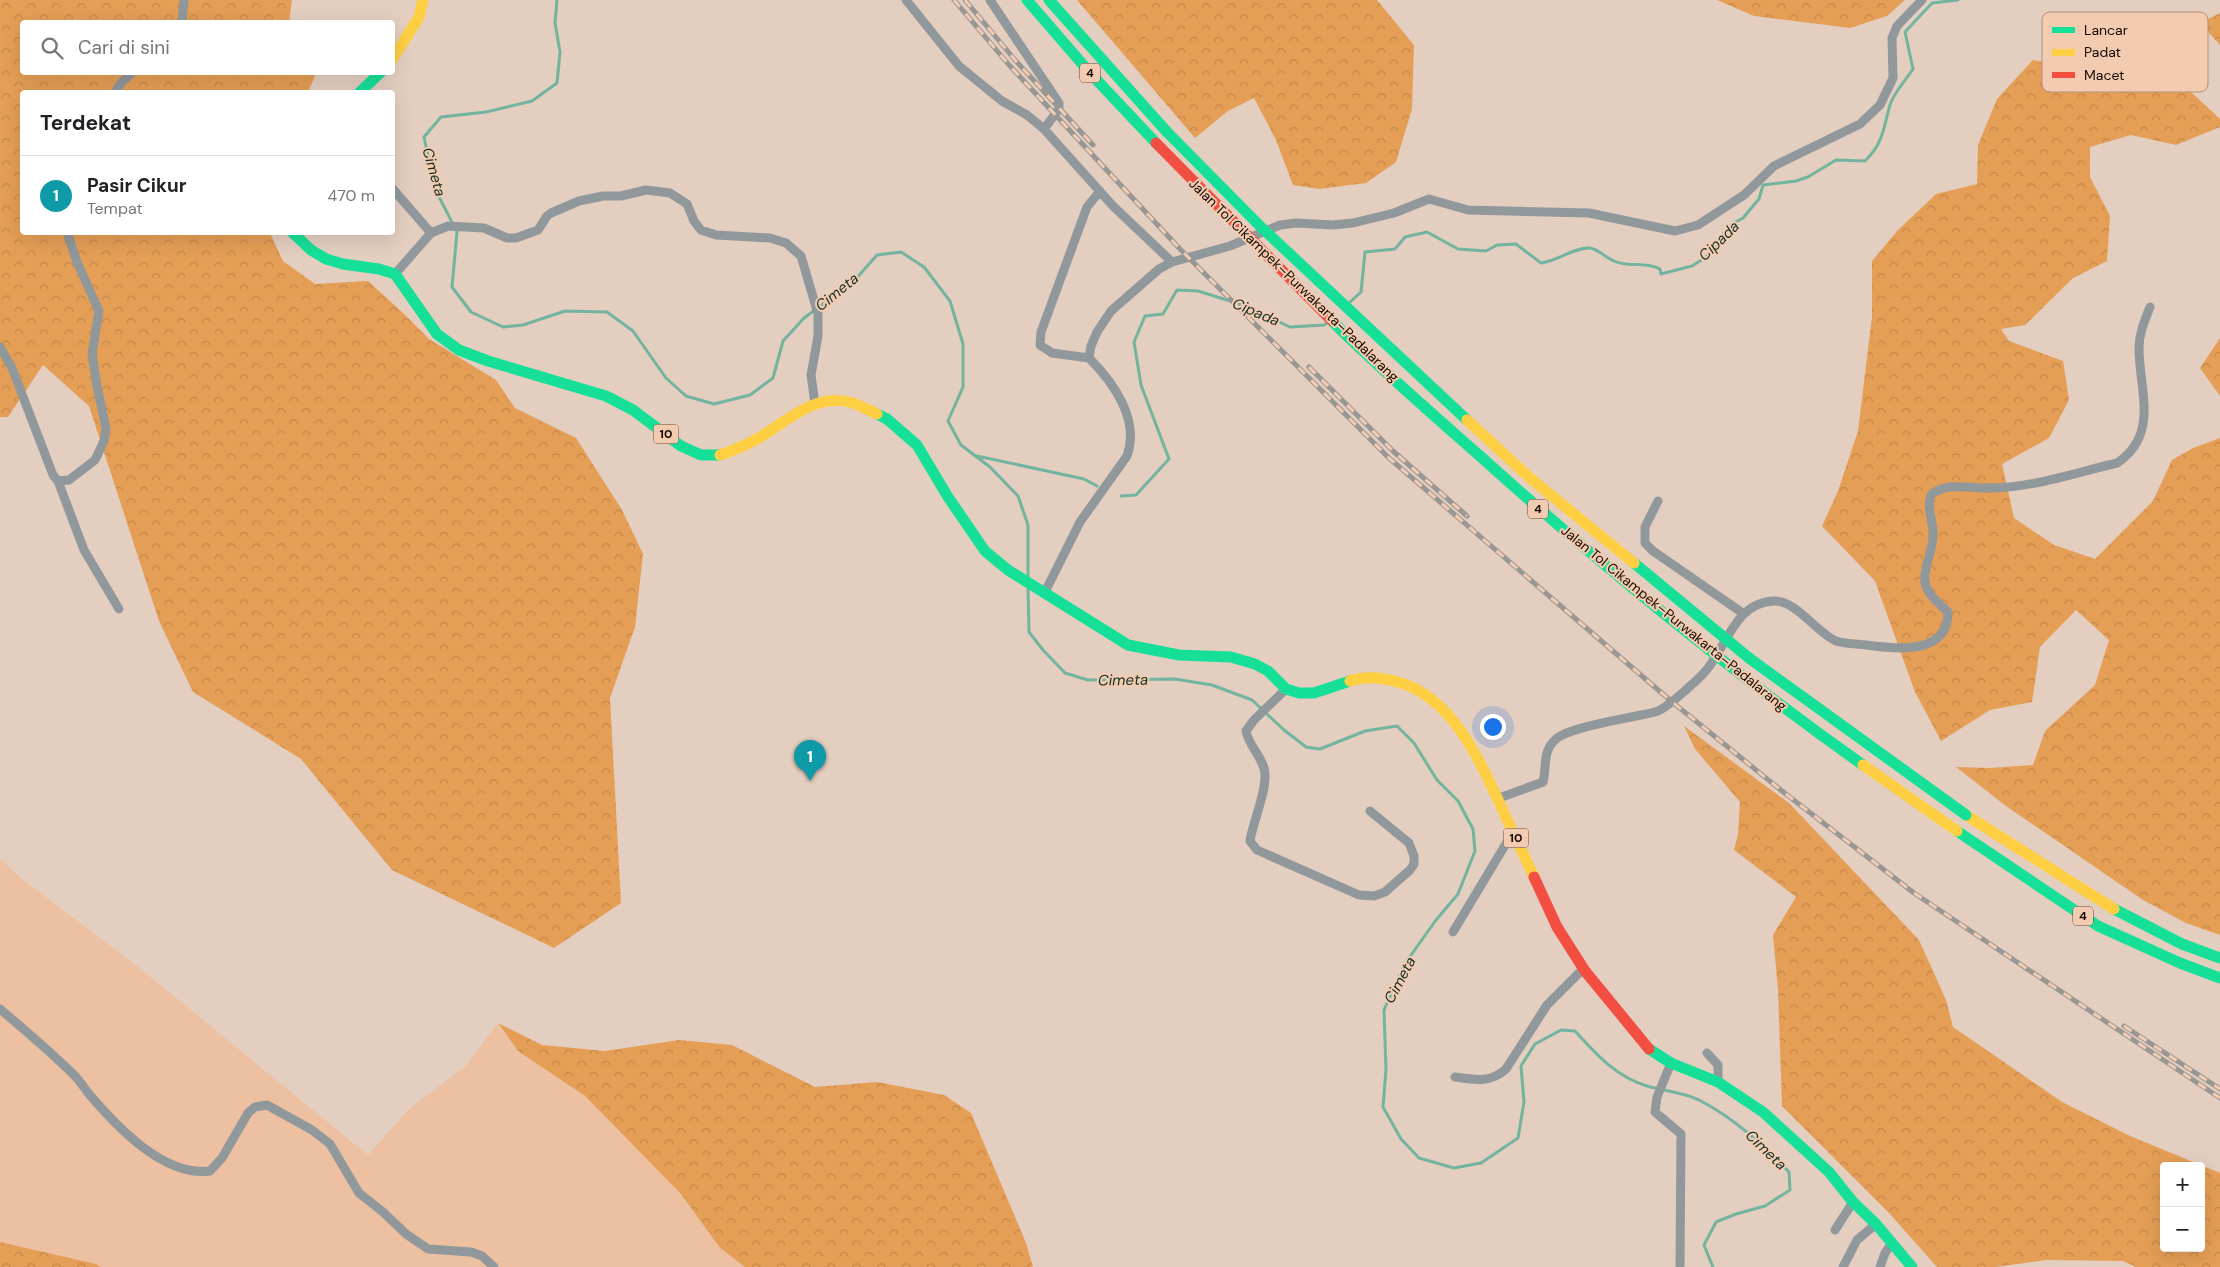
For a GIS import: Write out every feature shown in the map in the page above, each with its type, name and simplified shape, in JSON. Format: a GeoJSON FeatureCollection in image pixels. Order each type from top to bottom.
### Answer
{"type":"FeatureCollection","features":[{"type":"Feature","properties":{"kind":"highway"},"geometry":{"type":"LineString","coordinates":[[395,55],[418,17],[423,0]]}},
{"type":"Feature","properties":{"kind":"highway","name":"Jalan Tol Cikampek–Purwakarta–Padalarang"},"geometry":{"type":"LineString","coordinates":[[1027,0],[1091,74],[1156,143],[1362,351],[1543,513],[1611,571],[1730,665],[1846,752],[1957,831],[2098,926],[2180,963],[2220,978]]}},
{"type":"Feature","properties":{"kind":"highway","name":"Jalan Tol Cikampek–Purwakarta–Padalarang"},"geometry":{"type":"LineString","coordinates":[[1049,0],[1089,47],[1167,132],[1275,241],[1426,384],[1530,478],[1749,658],[1966,815],[2106,906],[2182,944],[2220,958]]}},
{"type":"Feature","properties":{"kind":"highway"},"geometry":{"type":"LineString","coordinates":[[371,87],[379,75]]}},
{"type":"Feature","properties":{"kind":"highway"},"geometry":{"type":"LineString","coordinates":[[295,235],[305,247],[320,257],[350,266],[370,268],[395,274]]}},
{"type":"Feature","properties":{"kind":"highway","name":"10"},"geometry":{"type":"LineString","coordinates":[[395,274],[437,334],[459,350],[488,362],[606,396],[633,410],[681,446],[701,455],[719,454],[740,448],[762,436],[790,416],[815,404],[834,401],[850,402],[887,419],[917,445],[948,497],[985,551],[1008,570],[1128,645],[1179,655],[1231,657],[1255,664],[1268,671],[1286,689],[1299,693],[1314,693],[1356,679],[1377,678],[1408,684],[1425,694],[1450,716],[1478,755],[1557,927],[1584,968],[1647,1048],[1671,1063],[1718,1082],[1763,1112],[1829,1172],[1853,1202],[1876,1224],[1912,1267]]}},
{"type":"Feature","properties":{"kind":"street"},"geometry":{"type":"LineString","coordinates":[[182,20],[184,0]]}},
{"type":"Feature","properties":{"kind":"street"},"geometry":{"type":"LineString","coordinates":[[906,0],[959,66],[1002,101],[1027,115],[1044,129],[1100,191],[1172,262]]}},
{"type":"Feature","properties":{"kind":"street"},"geometry":{"type":"LineString","coordinates":[[990,0],[1059,103],[1059,109],[1044,129]]}},
{"type":"Feature","properties":{"kind":"street"},"geometry":{"type":"LineString","coordinates":[[1089,358],[1091,346],[1097,332],[1112,311],[1143,282],[1172,262],[1214,252],[1280,225],[1296,223],[1333,225],[1353,223],[1394,213],[1429,199],[1468,210],[1589,213],[1675,231],[1698,225],[1744,195],[1774,166],[1860,124],[1880,105],[1893,78],[1892,38],[1897,26],[1922,0]]}},
{"type":"Feature","properties":{"kind":"street"},"geometry":{"type":"LineString","coordinates":[[116,90],[130,75]]}},
{"type":"Feature","properties":{"kind":"street"},"geometry":{"type":"LineString","coordinates":[[395,274],[430,233],[448,226],[484,228],[507,238],[516,238],[538,230],[551,213],[579,201],[603,196],[621,196],[646,190],[670,193],[687,204],[694,221],[701,230],[716,236],[770,238],[786,243],[801,256],[818,314],[818,336],[811,375],[815,404]]}},
{"type":"Feature","properties":{"kind":"street"},"geometry":{"type":"LineString","coordinates":[[1040,589],[1080,522],[1127,456],[1131,446],[1131,432],[1126,411],[1108,379],[1089,358],[1048,352],[1040,345],[1041,332],[1087,207],[1100,191]]}},
{"type":"Feature","properties":{"kind":"street"},"geometry":{"type":"LineString","coordinates":[[395,192],[430,233]]}},
{"type":"Feature","properties":{"kind":"street"},"geometry":{"type":"LineString","coordinates":[[58,481],[70,480],[95,460],[104,441],[106,428],[92,354],[98,311],[77,262],[68,235]]}},
{"type":"Feature","properties":{"kind":"street"},"geometry":{"type":"LineString","coordinates":[[1499,798],[1543,782],[1545,757],[1555,739],[1574,730],[1659,711],[1704,673],[1744,614],[1755,604],[1776,600],[1790,606],[1830,638],[1838,642],[1893,649],[1924,647],[1934,640],[1948,620],[1948,612],[1929,593],[1925,582],[1933,539],[1933,528],[1928,508],[1931,494],[1943,488],[1984,488],[2023,485],[2117,462],[2128,456],[2136,445],[2143,424],[2143,390],[2138,347],[2141,330],[2150,307]]}},
{"type":"Feature","properties":{"kind":"street"},"geometry":{"type":"LineString","coordinates":[[0,347],[12,368],[84,550],[119,609]]}},
{"type":"Feature","properties":{"kind":"street"},"geometry":{"type":"LineString","coordinates":[[1658,501],[1645,527],[1646,543],[1653,551],[1744,614]]}},
{"type":"Feature","properties":{"kind":"street"},"geometry":{"type":"LineString","coordinates":[[1286,689],[1254,720],[1246,731],[1248,740],[1265,774],[1250,841],[1257,850],[1359,895],[1374,896],[1385,892],[1410,870],[1414,864],[1414,856],[1409,843],[1370,812]]}},
{"type":"Feature","properties":{"kind":"street"},"geometry":{"type":"LineString","coordinates":[[1453,932],[1513,832]]}},
{"type":"Feature","properties":{"kind":"street"},"geometry":{"type":"LineString","coordinates":[[1455,1077],[1483,1080],[1499,1076],[1506,1069],[1547,1005],[1584,968]]}},
{"type":"Feature","properties":{"kind":"street"},"geometry":{"type":"LineString","coordinates":[[0,1009],[77,1078],[88,1093],[129,1137],[176,1168],[196,1173],[210,1171],[222,1158],[248,1113],[255,1107],[267,1105],[312,1130],[330,1144],[359,1193],[406,1234],[428,1249],[471,1252],[482,1256],[494,1267]]}},
{"type":"Feature","properties":{"kind":"street"},"geometry":{"type":"LineString","coordinates":[[1706,1053],[1718,1065],[1718,1082]]}},
{"type":"Feature","properties":{"kind":"street"},"geometry":{"type":"LineString","coordinates":[[1671,1063],[1657,1097],[1655,1112],[1681,1134],[1680,1267]]}},
{"type":"Feature","properties":{"kind":"street"},"geometry":{"type":"LineString","coordinates":[[1835,1230],[1853,1202]]}},
{"type":"Feature","properties":{"kind":"street"},"geometry":{"type":"LineString","coordinates":[[1843,1267],[1857,1240],[1876,1224]]}},
{"type":"Feature","properties":{"kind":"street"},"geometry":{"type":"LineString","coordinates":[[1880,1267],[1885,1253],[1892,1243]]}},
{"type":"Feature","properties":{"kind":"shaded area"},"geometry":{"type":"Polygon","coordinates":[[[0,859],[22,879],[142,970],[368,1155],[409,1109],[466,1066],[498,1023],[518,1051],[585,1096],[681,1194],[720,1248],[745,1267],[101,1267],[96,1264],[0,1242],[0,859]]]}},
{"type":"Feature","properties":{"kind":"green space"},"geometry":{"type":"Polygon","coordinates":[[[0,0],[292,0],[289,20],[20,20],[20,75],[315,76],[309,90],[20,90],[20,235],[271,235],[283,261],[315,284],[368,281],[429,339],[496,380],[515,408],[576,438],[622,510],[643,554],[635,627],[610,698],[621,903],[554,948],[392,870],[301,759],[193,692],[159,621],[89,406],[43,365],[8,417],[0,417],[0,0]]]}},
{"type":"Feature","properties":{"kind":"green space"},"geometry":{"type":"Polygon","coordinates":[[[1077,0],[1377,0],[1414,45],[1412,109],[1396,162],[1366,183],[1319,189],[1293,185],[1276,140],[1254,98],[1228,111],[1195,138],[1077,0]]]}},
{"type":"Feature","properties":{"kind":"green space"},"geometry":{"type":"Polygon","coordinates":[[[1717,0],[1905,0],[1887,16],[1850,28],[1754,16],[1717,0]]]}},
{"type":"Feature","properties":{"kind":"green space"},"geometry":{"type":"Polygon","coordinates":[[[2220,13],[2220,45],[2208,32],[2208,19],[2220,13]]]}},
{"type":"Feature","properties":{"kind":"green space"},"geometry":{"type":"Polygon","coordinates":[[[2033,60],[2042,62],[2042,92],[2191,92],[2220,119],[2220,127],[2176,145],[2131,135],[2090,147],[2090,177],[2110,216],[2107,261],[2073,278],[2025,325],[2001,329],[2009,341],[2063,361],[2069,400],[2049,438],[2002,464],[2014,518],[2054,545],[2095,559],[2153,501],[2172,460],[2193,448],[2220,438],[2220,935],[2186,923],[2143,900],[2006,806],[1956,767],[1990,768],[2033,765],[2045,731],[2095,685],[2109,640],[2076,610],[2040,647],[2032,702],[1990,710],[1941,741],[1915,692],[1875,581],[1822,526],[1838,491],[1858,431],[1872,317],[1872,261],[1898,230],[1936,194],[1977,184],[1978,145],[1997,99],[2033,60]]]}},
{"type":"Feature","properties":{"kind":"green space"},"geometry":{"type":"Polygon","coordinates":[[[2220,338],[2220,396],[2200,368],[2220,338]]]}},
{"type":"Feature","properties":{"kind":"green space"},"geometry":{"type":"Polygon","coordinates":[[[1684,726],[1789,803],[1919,940],[1946,1000],[1953,1027],[2062,1102],[2130,1136],[2193,1162],[2160,1162],[2160,1252],[2205,1252],[2205,1167],[2220,1173],[2220,1267],[2136,1267],[2123,1261],[2047,1260],[1996,1267],[1937,1267],[1889,1213],[1782,1106],[1778,989],[1773,935],[1796,897],[1734,850],[1738,834],[1740,802],[1695,749],[1684,726]]]}},
{"type":"Feature","properties":{"kind":"green space"},"geometry":{"type":"Polygon","coordinates":[[[498,1023],[542,1045],[605,1051],[679,1040],[732,1045],[815,1087],[877,1082],[944,1095],[971,1113],[1026,1243],[1033,1267],[745,1267],[720,1248],[681,1194],[585,1096],[518,1051],[498,1023]]]}},
{"type":"Feature","properties":{"kind":"green space"},"geometry":{"type":"Polygon","coordinates":[[[0,1242],[96,1264],[101,1267],[0,1267],[0,1242]]]}},
{"type":"Feature","properties":{"kind":"waterway","name":"Cimeta"},"geometry":{"type":"LineString","coordinates":[[557,0],[555,23],[560,52],[557,83],[532,101],[486,112],[441,117],[424,137],[435,189],[457,232],[452,287],[471,312],[503,327],[523,325],[565,311],[607,312],[633,331],[666,378],[686,396],[714,404],[750,395],[773,378],[783,341],[804,318],[854,281],[877,255],[901,252],[924,267],[950,301],[963,344],[963,387],[948,421],[961,445],[990,467],[1018,496],[1028,525],[1028,577]]}},
{"type":"Feature","properties":{"kind":"waterway","name":"Cipada"},"geometry":{"type":"LineString","coordinates":[[1349,303],[1361,292],[1365,252],[1395,249],[1405,237],[1427,232],[1458,249],[1486,251],[1497,245],[1516,244],[1541,263],[1584,248],[1590,248],[1620,263],[1649,265],[1660,269],[1661,274],[1692,266],[1706,257],[1732,224],[1743,218],[1759,199],[1763,185],[1796,181],[1808,177],[1836,160],[1865,161],[1876,148],[1894,95],[1913,69],[1905,32],[1932,3],[1958,0]]}},
{"type":"Feature","properties":{"kind":"waterway","name":"Cipada"},"geometry":{"type":"LineString","coordinates":[[1121,496],[1136,495],[1169,459],[1141,385],[1134,342],[1145,316],[1163,314],[1177,290],[1198,291],[1243,305],[1290,327],[1324,325],[1328,322]]}},
{"type":"Feature","properties":{"kind":"waterway","name":"Cipada"},"geometry":{"type":"LineString","coordinates":[[977,456],[1084,479],[1097,486]]}},
{"type":"Feature","properties":{"kind":"waterway","name":"Cimeta"},"geometry":{"type":"LineString","coordinates":[[1028,589],[1029,632],[1065,673],[1088,680],[1175,679],[1212,685],[1252,700],[1284,730],[1306,747],[1320,749],[1365,731],[1397,726],[1414,743],[1437,780],[1458,801],[1473,829],[1475,851],[1458,894],[1436,920],[1404,965],[1384,1010],[1386,1070],[1383,1107],[1401,1139],[1419,1158],[1454,1168],[1481,1163],[1518,1138],[1524,1102],[1521,1066],[1535,1044],[1561,1030],[1575,1031],[1607,1064],[1626,1077],[1647,1086],[1693,1097],[1712,1107],[1736,1123],[1789,1172],[1790,1190],[1765,1206],[1716,1222],[1704,1245],[1713,1267]]}},
{"type":"Feature","properties":{"kind":"railway"},"geometry":{"type":"LineString","coordinates":[[954,0],[1009,65],[1180,249],[1389,458],[1671,701],[1782,791],[1914,893],[2220,1098]]}},
{"type":"Feature","properties":{"kind":"railway"},"geometry":{"type":"LineString","coordinates":[[965,0],[1015,60],[1093,145]]}},
{"type":"Feature","properties":{"kind":"railway"},"geometry":{"type":"LineString","coordinates":[[1309,367],[1393,451],[1467,516]]}},
{"type":"Feature","properties":{"kind":"railway"},"geometry":{"type":"LineString","coordinates":[[2124,1026],[2220,1089]]}},
{"type":"Feature","properties":{"kind":"traffic: fast"},"geometry":{"type":"LineString","coordinates":[[1027,0],[1091,74],[1156,143]]}},
{"type":"Feature","properties":{"kind":"traffic: fast"},"geometry":{"type":"LineString","coordinates":[[1049,0],[1167,132]]}},
{"type":"Feature","properties":{"kind":"traffic: fast"},"geometry":{"type":"LineString","coordinates":[[362,90],[378,75]]}},
{"type":"Feature","properties":{"kind":"traffic: fast"},"geometry":{"type":"LineString","coordinates":[[1167,132],[1261,227],[1467,420]]}},
{"type":"Feature","properties":{"kind":"traffic: fast"},"geometry":{"type":"LineString","coordinates":[[295,235],[311,250],[326,259],[395,274],[437,334],[459,350],[488,361],[606,396],[633,410],[681,446],[701,455],[720,455]]}},
{"type":"Feature","properties":{"kind":"traffic: fast"},"geometry":{"type":"LineString","coordinates":[[1332,321],[1368,356],[1526,497],[1619,577],[1764,692],[1863,765]]}},
{"type":"Feature","properties":{"kind":"traffic: fast"},"geometry":{"type":"LineString","coordinates":[[877,414],[887,419],[917,445],[948,497],[985,551],[1008,570],[1128,645],[1179,655],[1231,657],[1255,664],[1268,671],[1286,689],[1299,693],[1314,693],[1350,681]]}},
{"type":"Feature","properties":{"kind":"traffic: fast"},"geometry":{"type":"LineString","coordinates":[[1634,563],[1749,658],[1966,815]]}},
{"type":"Feature","properties":{"kind":"traffic: fast"},"geometry":{"type":"LineString","coordinates":[[1957,831],[2098,926],[2180,963],[2220,978]]}},
{"type":"Feature","properties":{"kind":"traffic: fast"},"geometry":{"type":"LineString","coordinates":[[2114,909],[2182,944],[2220,958]]}},
{"type":"Feature","properties":{"kind":"traffic: fast"},"geometry":{"type":"LineString","coordinates":[[1649,1049],[1671,1063],[1718,1082],[1763,1112],[1829,1172],[1853,1202],[1876,1224],[1912,1267]]}},
{"type":"Feature","properties":{"kind":"traffic: slow"},"geometry":{"type":"LineString","coordinates":[[395,55],[419,17],[423,0]]}},
{"type":"Feature","properties":{"kind":"traffic: slow"},"geometry":{"type":"LineString","coordinates":[[720,455],[757,439],[813,405],[825,402],[849,402],[877,414]]}},
{"type":"Feature","properties":{"kind":"traffic: slow"},"geometry":{"type":"LineString","coordinates":[[1467,420],[1530,478],[1634,563]]}},
{"type":"Feature","properties":{"kind":"traffic: slow"},"geometry":{"type":"LineString","coordinates":[[1350,681],[1376,678],[1406,685],[1425,695],[1442,709],[1457,725],[1481,764],[1534,877]]}},
{"type":"Feature","properties":{"kind":"traffic: slow"},"geometry":{"type":"LineString","coordinates":[[1863,765],[1957,831]]}},
{"type":"Feature","properties":{"kind":"traffic: slow"},"geometry":{"type":"LineString","coordinates":[[1966,815],[2114,909]]}},
{"type":"Feature","properties":{"kind":"traffic: jam"},"geometry":{"type":"LineString","coordinates":[[1156,143],[1332,321]]}},
{"type":"Feature","properties":{"kind":"traffic: jam"},"geometry":{"type":"LineString","coordinates":[[1534,877],[1557,927],[1585,971],[1649,1049]]}},
{"type":"Feature","properties":{"kind":"place","name":"Pasir Cikur"},"geometry":{"type":"Point","coordinates":[810,781]}}]}
